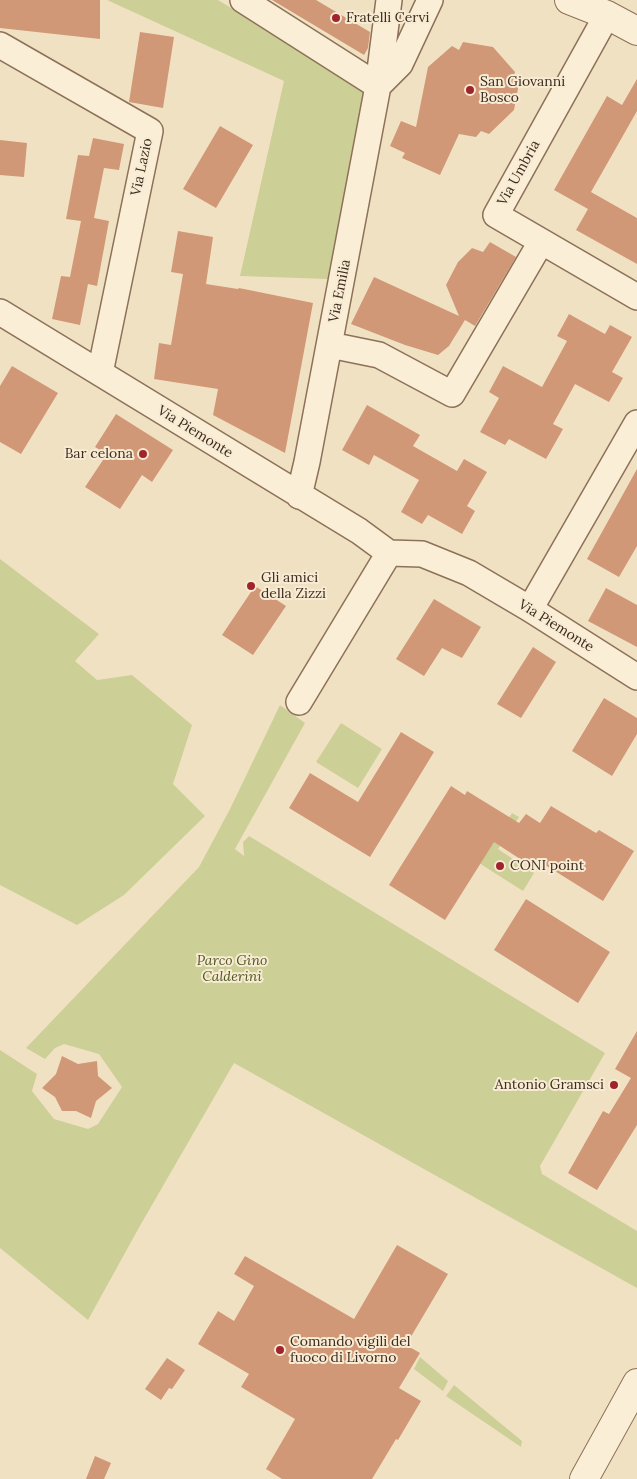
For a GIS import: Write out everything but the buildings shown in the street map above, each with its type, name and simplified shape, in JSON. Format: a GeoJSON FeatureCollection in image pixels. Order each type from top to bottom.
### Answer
{"type":"FeatureCollection","features":[{"type":"Feature","properties":{"kind":"street"},"geometry":{"type":"LineString","coordinates":[[243,0],[378,86],[400,64],[430,0]]}},
{"type":"Feature","properties":{"kind":"street","name":"Via Emilia"},"geometry":{"type":"LineString","coordinates":[[299,496],[330,345],[378,86],[389,0]]}},
{"type":"Feature","properties":{"kind":"street"},"geometry":{"type":"LineString","coordinates":[[569,0],[637,31]]}},
{"type":"Feature","properties":{"kind":"street","name":"Via Umbria"},"geometry":{"type":"LineString","coordinates":[[607,16],[496,215],[637,297]]}},
{"type":"Feature","properties":{"kind":"street","name":"Via Lazio"},"geometry":{"type":"LineString","coordinates":[[0,46],[150,131],[100,373]]}},
{"type":"Feature","properties":{"kind":"street"},"geometry":{"type":"LineString","coordinates":[[330,345],[379,355],[452,394],[541,242]]}},
{"type":"Feature","properties":{"kind":"street","name":"Via Piemonte"},"geometry":{"type":"LineString","coordinates":[[0,312],[359,532],[389,553],[422,554],[469,572],[637,677]]}},
{"type":"Feature","properties":{"kind":"street"},"geometry":{"type":"LineString","coordinates":[[530,609],[637,423]]}},
{"type":"Feature","properties":{"kind":"street"},"geometry":{"type":"LineString","coordinates":[[299,702],[389,553]]}},
{"type":"Feature","properties":{"kind":"street"},"geometry":{"type":"LineString","coordinates":[[584,1479],[637,1383]]}},
{"type":"Feature","properties":{"kind":"green space"},"geometry":{"type":"Polygon","coordinates":[[[107,0],[218,0],[368,91],[328,279],[240,276],[284,81],[107,0]]]}},
{"type":"Feature","properties":{"kind":"green space"},"geometry":{"type":"Polygon","coordinates":[[[0,559],[99,634],[75,661],[97,680],[132,675],[192,725],[173,784],[205,816],[124,895],[77,925],[0,885],[0,559]]]}},
{"type":"Feature","properties":{"kind":"green space","name":"Parco Gino Calderini"},"geometry":{"type":"Polygon","coordinates":[[[280,705],[305,723],[235,849],[244,856],[243,842],[249,836],[605,1053],[540,1166],[542,1174],[637,1231],[637,1288],[234,1063],[88,1320],[0,1248],[0,1050],[37,1074],[32,1091],[54,1119],[88,1129],[98,1124],[122,1087],[99,1054],[64,1044],[55,1048],[45,1059],[26,1048],[199,867],[230,809],[280,705]]]}},
{"type":"Feature","properties":{"kind":"green space"},"geometry":{"type":"Polygon","coordinates":[[[341,723],[382,749],[358,788],[316,762],[341,723]]]}},
{"type":"Feature","properties":{"kind":"green space"},"geometry":{"type":"Polygon","coordinates":[[[512,813],[519,817],[498,849],[534,873],[523,891],[479,863],[512,813]]]}},
{"type":"Feature","properties":{"kind":"green space"},"geometry":{"type":"Polygon","coordinates":[[[420,1357],[448,1381],[443,1391],[414,1369],[420,1357]]]}},
{"type":"Feature","properties":{"kind":"green space"},"geometry":{"type":"Polygon","coordinates":[[[454,1385],[522,1441],[521,1447],[446,1396],[454,1385]]]}},
{"type":"Feature","properties":{"kind":"place","name":"Fratelli Cervi"},"geometry":{"type":"Point","coordinates":[336,18]}},
{"type":"Feature","properties":{"kind":"place","name":"San Giovanni Bosco"},"geometry":{"type":"Point","coordinates":[470,90]}},
{"type":"Feature","properties":{"kind":"place","name":"Bar celona"},"geometry":{"type":"Point","coordinates":[143,454]}},
{"type":"Feature","properties":{"kind":"place","name":"Gli amici della Zizzi"},"geometry":{"type":"Point","coordinates":[251,586]}},
{"type":"Feature","properties":{"kind":"place","name":"CONI point"},"geometry":{"type":"Point","coordinates":[500,866]}},
{"type":"Feature","properties":{"kind":"place","name":"Antonio Gramsci"},"geometry":{"type":"Point","coordinates":[614,1085]}},
{"type":"Feature","properties":{"kind":"place","name":"Comando vigili del fuoco di Livorno"},"geometry":{"type":"Point","coordinates":[280,1350]}}]}
